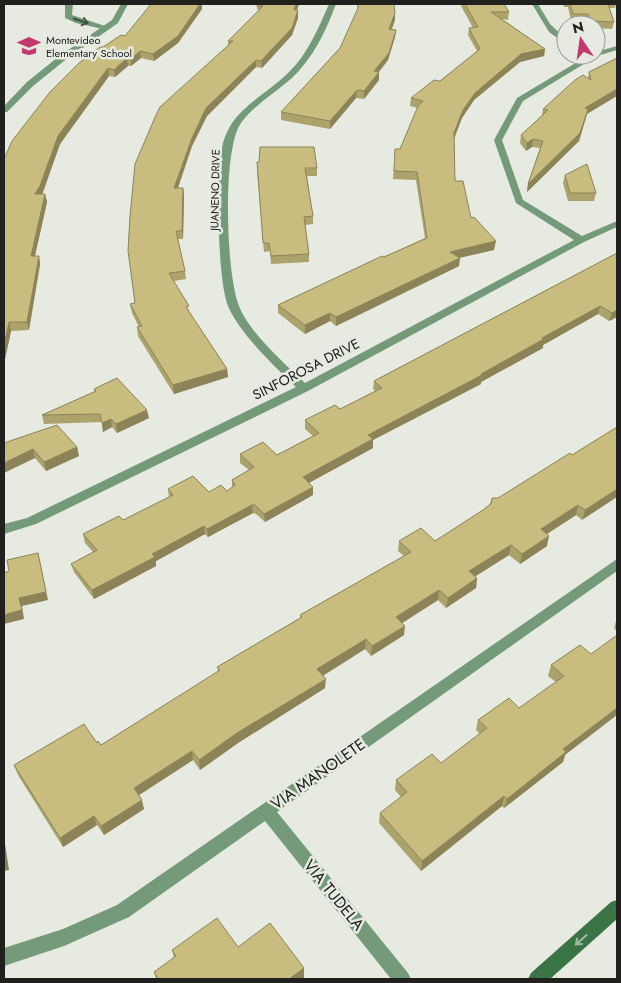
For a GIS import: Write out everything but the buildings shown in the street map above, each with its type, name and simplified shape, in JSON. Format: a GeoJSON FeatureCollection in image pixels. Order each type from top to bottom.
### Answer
{"type":"FeatureCollection","features":[{"type":"Feature","properties":{"kind":"main road"},"geometry":{"type":"LineString","coordinates":[[537,979],[617,908]]}},
{"type":"Feature","properties":{"kind":"street"},"geometry":{"type":"LineString","coordinates":[[69,4],[68,16],[78,21],[107,28]]}},
{"type":"Feature","properties":{"kind":"street"},"geometry":{"type":"LineString","coordinates":[[4,110],[30,84],[61,59],[115,21],[124,4]]}},
{"type":"Feature","properties":{"kind":"street","name":"JUANENO DRIVE"},"geometry":{"type":"LineString","coordinates":[[304,388],[255,340],[233,305],[227,262],[224,198],[226,149],[230,133],[241,118],[298,67],[324,27],[332,4]]}},
{"type":"Feature","properties":{"kind":"street"},"geometry":{"type":"LineString","coordinates":[[535,4],[539,14],[556,36]]}},
{"type":"Feature","properties":{"kind":"street"},"geometry":{"type":"LineString","coordinates":[[575,65],[520,100],[498,140],[519,201],[581,240]]}},
{"type":"Feature","properties":{"kind":"street","name":"SINFOROSA DRIVE"},"geometry":{"type":"LineString","coordinates":[[4,529],[31,521],[304,388],[581,240],[617,224]]}},
{"type":"Feature","properties":{"kind":"street","name":"VIA MANOLETE"},"geometry":{"type":"LineString","coordinates":[[4,957],[64,937],[123,911],[617,564]]}},
{"type":"Feature","properties":{"kind":"street","name":"VIA TUDELA"},"geometry":{"type":"LineString","coordinates":[[266,810],[402,979]]}},
{"type":"Feature","properties":{"kind":"place","name":"Montevideo Elementary School"},"geometry":{"type":"Point","coordinates":[29,46]}}]}
